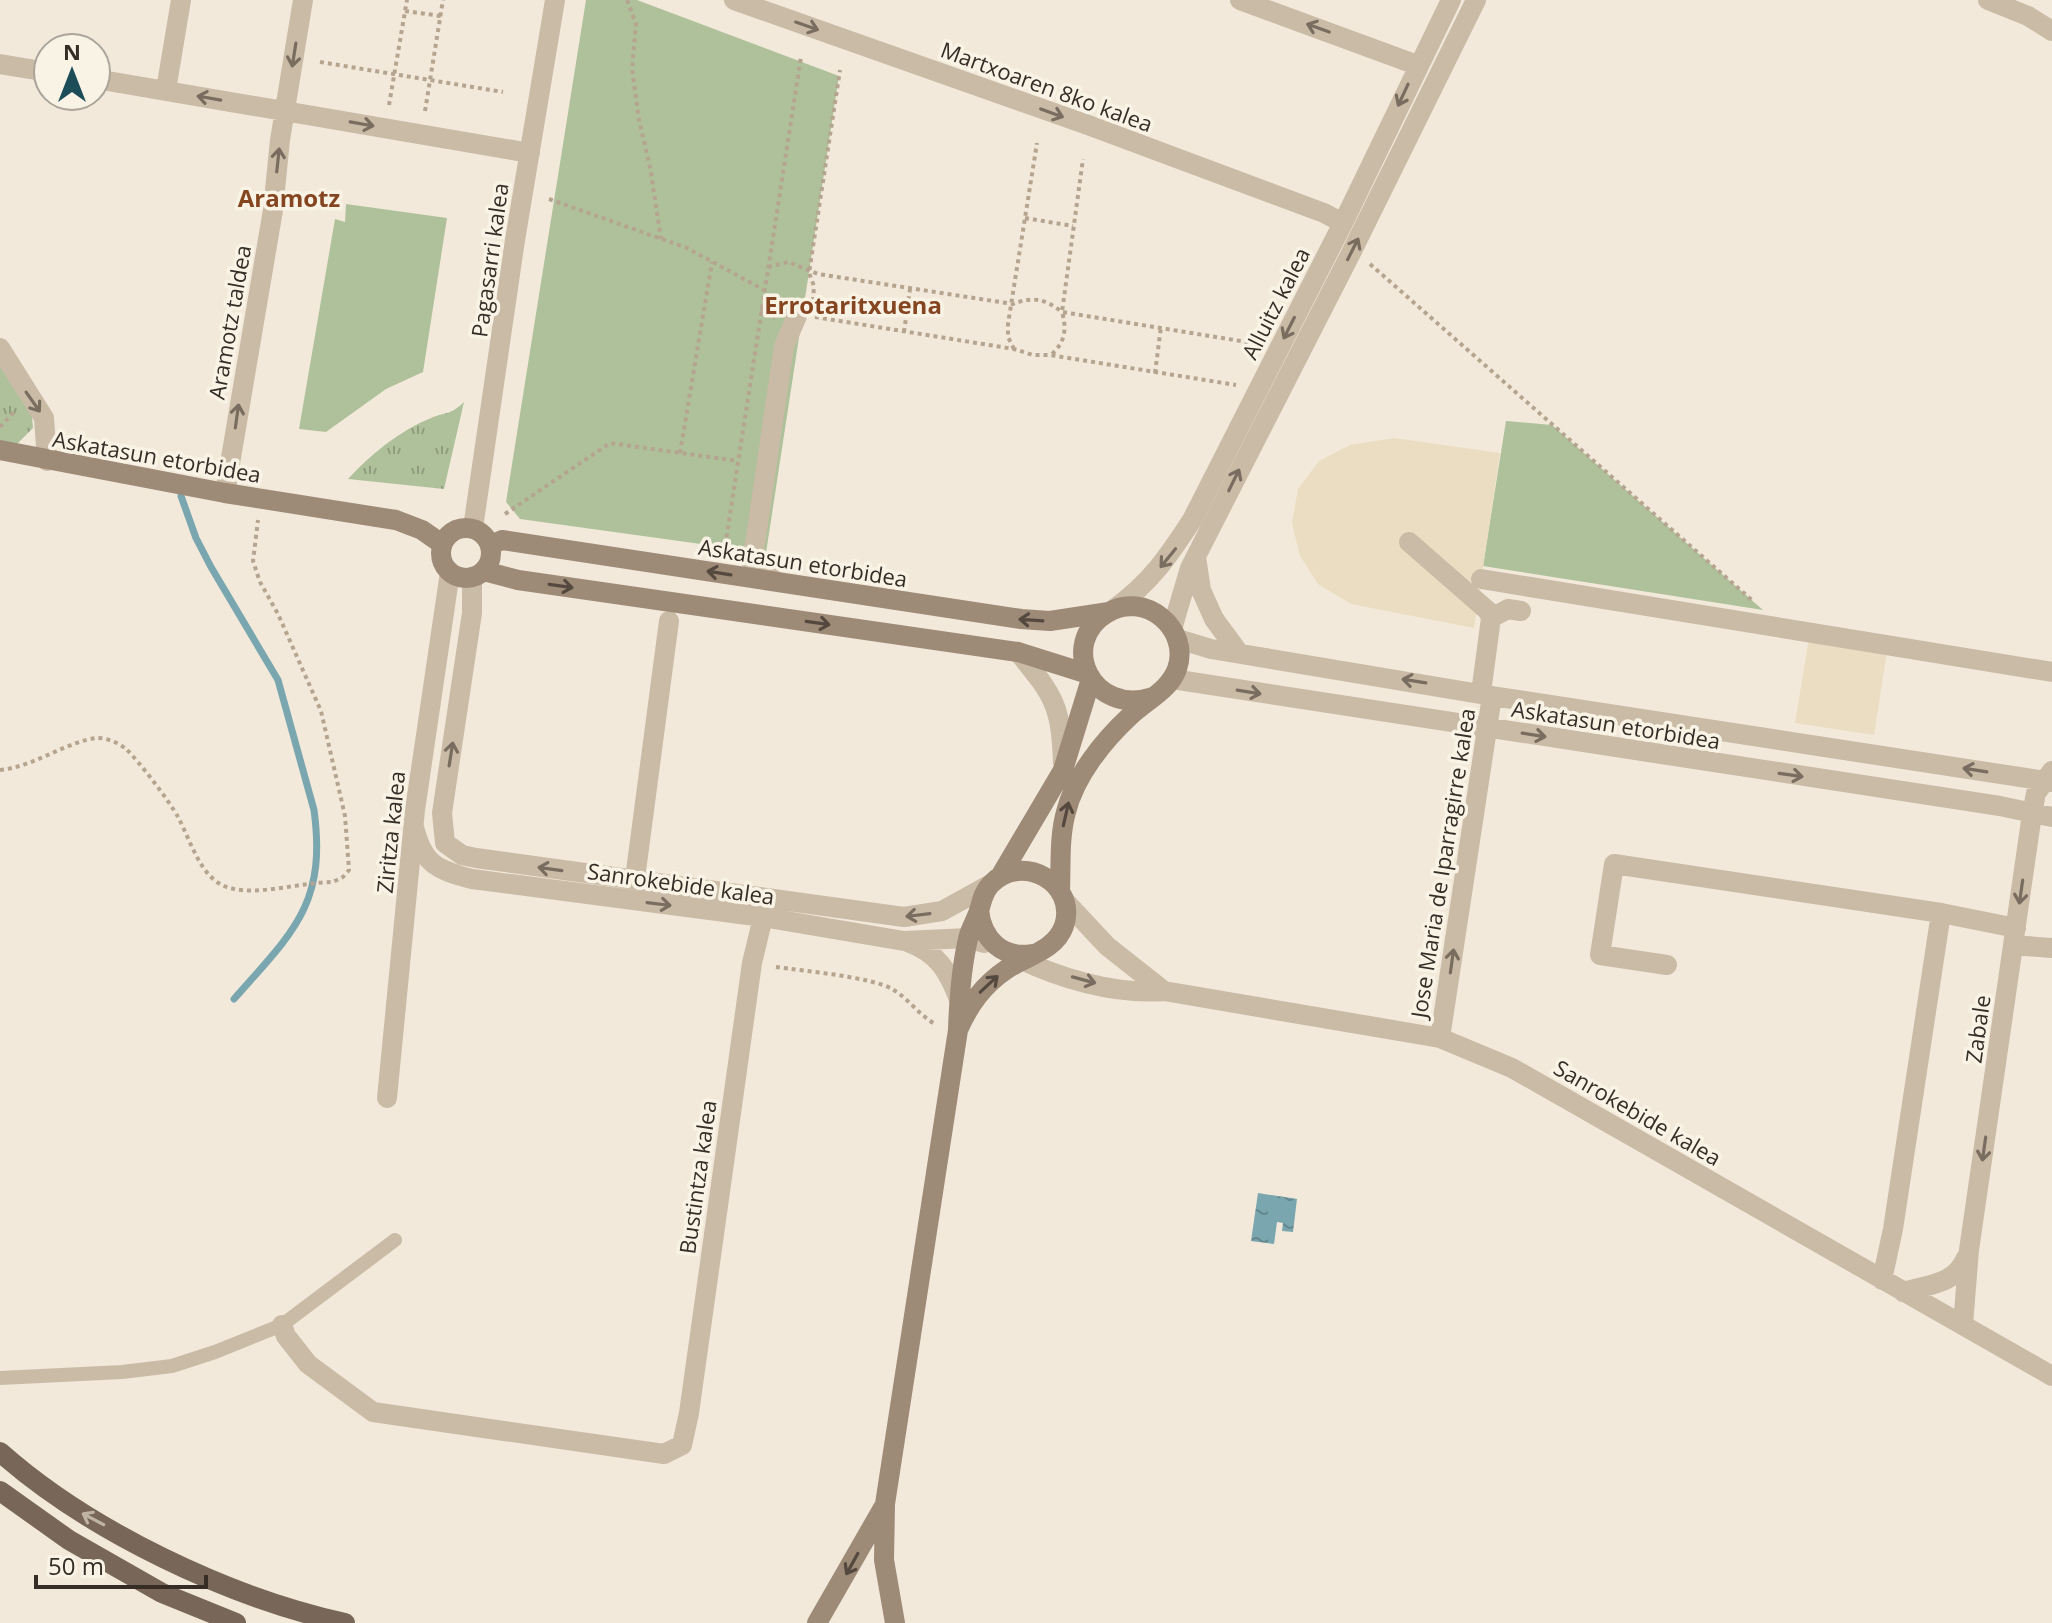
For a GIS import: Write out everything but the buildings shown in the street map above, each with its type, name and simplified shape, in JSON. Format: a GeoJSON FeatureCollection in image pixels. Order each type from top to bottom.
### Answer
{"type":"FeatureCollection","features":[{"type":"Feature","properties":{"kind":"main road"},"geometry":{"type":"LineString","coordinates":[[0,1452],[79,1511],[193,1573],[313,1616],[345,1623]]}},
{"type":"Feature","properties":{"kind":"main road"},"geometry":{"type":"LineString","coordinates":[[0,1491],[69,1540],[162,1593],[236,1623]]}},
{"type":"Feature","properties":{"kind":"street"},"geometry":{"type":"LineString","coordinates":[[166,90],[181,0]]}},
{"type":"Feature","properties":{"kind":"street"},"geometry":{"type":"LineString","coordinates":[[285,111],[303,0]]}},
{"type":"Feature","properties":{"kind":"street","name":"Pagasarri kalea"},"geometry":{"type":"LineString","coordinates":[[473,528],[555,0]]}},
{"type":"Feature","properties":{"kind":"street","name":"Martxoaren 8ko kalea"},"geometry":{"type":"LineString","coordinates":[[734,0],[1076,121],[1324,213],[1343,223]]}},
{"type":"Feature","properties":{"kind":"street"},"geometry":{"type":"LineString","coordinates":[[1240,0],[1417,65]]}},
{"type":"Feature","properties":{"kind":"street","name":"Alluitz kalea"},"geometry":{"type":"LineString","coordinates":[[1111,610],[1148,582],[1176,547],[1343,223],[1451,0]]}},
{"type":"Feature","properties":{"kind":"street","name":"Alluitz kalea"},"geometry":{"type":"LineString","coordinates":[[1175,634],[1182,588],[1196,557],[1476,0]]}},
{"type":"Feature","properties":{"kind":"street"},"geometry":{"type":"LineString","coordinates":[[1988,0],[2032,8],[2052,31]]}},
{"type":"Feature","properties":{"kind":"street"},"geometry":{"type":"LineString","coordinates":[[0,64],[32,69]]}},
{"type":"Feature","properties":{"kind":"street"},"geometry":{"type":"LineString","coordinates":[[112,82],[530,153]]}},
{"type":"Feature","properties":{"kind":"street","name":"Aramotz taldea"},"geometry":{"type":"LineString","coordinates":[[225,493],[272,216],[285,111]]}},
{"type":"Feature","properties":{"kind":"street","name":"Askatasun etorbidea"},"geometry":{"type":"LineString","coordinates":[[770,568],[752,564],[784,346],[797,316]]}},
{"type":"Feature","properties":{"kind":"street"},"geometry":{"type":"LineString","coordinates":[[0,348],[44,418],[47,461]]}},
{"type":"Feature","properties":{"kind":"street","name":"Askatasun etorbidea"},"geometry":{"type":"LineString","coordinates":[[0,450],[247,497],[396,520],[422,530],[442,544]]}},
{"type":"Feature","properties":{"kind":"street"},"geometry":{"type":"LineString","coordinates":[[478,574],[491,559],[491,545],[484,534],[473,528],[451,532],[442,544],[442,562],[450,572],[460,577],[478,574],[1018,652],[1089,677]]}},
{"type":"Feature","properties":{"kind":"street","name":"Askatasun etorbidea"},"geometry":{"type":"LineString","coordinates":[[491,545],[502,540],[1021,619],[1050,621],[1111,610]]}},
{"type":"Feature","properties":{"kind":"street"},"geometry":{"type":"LineString","coordinates":[[1409,542],[1488,611],[1491,618],[1508,609],[1521,611]]}},
{"type":"Feature","properties":{"kind":"street"},"geometry":{"type":"LineString","coordinates":[[1196,557],[1201,590],[1214,619],[1239,653]]}},
{"type":"Feature","properties":{"kind":"street","name":"Ziritza kalea"},"geometry":{"type":"LineString","coordinates":[[387,1098],[414,827],[450,572]]}},
{"type":"Feature","properties":{"kind":"street","name":"Sanrokebide kalea"},"geometry":{"type":"LineString","coordinates":[[478,574],[442,813],[445,843],[454,850],[476,858],[904,917],[942,911],[995,880]]}},
{"type":"Feature","properties":{"kind":"street"},"geometry":{"type":"LineString","coordinates":[[1481,579],[2052,672]]}},
{"type":"Feature","properties":{"kind":"street"},"geometry":{"type":"LineString","coordinates":[[958,1030],[977,996],[1017,954],[1048,947],[1057,938],[1063,926],[1063,825],[1070,799],[1090,762],[1113,733],[1153,697],[1172,679],[1180,655],[1175,634],[1155,612],[1142,607],[1111,610],[1097,620],[1084,646],[1089,677],[1100,690],[1125,702],[1153,697]]}},
{"type":"Feature","properties":{"kind":"street","name":"Jose Maria de Iparragirre kalea"},"geometry":{"type":"LineString","coordinates":[[1440,1038],[1486,727],[1491,618]]}},
{"type":"Feature","properties":{"kind":"street"},"geometry":{"type":"LineString","coordinates":[[636,871],[669,621]]}},
{"type":"Feature","properties":{"kind":"street","name":"Askatasun etorbidea"},"geometry":{"type":"LineString","coordinates":[[1175,634],[1211,649],[1486,694],[2050,778]]}},
{"type":"Feature","properties":{"kind":"street"},"geometry":{"type":"LineString","coordinates":[[1018,652],[1045,685],[1058,710],[1063,770]]}},
{"type":"Feature","properties":{"kind":"street"},"geometry":{"type":"LineString","coordinates":[[895,1623],[884,1560],[885,1504],[958,1030],[968,938],[982,896],[1063,770],[1089,677]]}},
{"type":"Feature","properties":{"kind":"street","name":"Askatasun etorbidea"},"geometry":{"type":"LineString","coordinates":[[1172,679],[2000,806],[2042,816]]}},
{"type":"Feature","properties":{"kind":"street","name":"Zabale"},"geometry":{"type":"LineString","coordinates":[[1963,1325],[1969,1250],[2015,937],[2042,816],[2036,793],[2050,778]]}},
{"type":"Feature","properties":{"kind":"street","name":"Sanrokebide kalea"},"geometry":{"type":"LineString","coordinates":[[414,827],[418,844],[430,863],[445,872],[472,879],[763,917],[904,941],[968,938],[1084,981],[1143,993],[1164,991],[1440,1038],[1512,1068],[2052,1376]]}},
{"type":"Feature","properties":{"kind":"street"},"geometry":{"type":"LineString","coordinates":[[1667,965],[1600,955],[1614,864],[1941,913],[2052,948]]}},
{"type":"Feature","properties":{"kind":"street"},"geometry":{"type":"LineString","coordinates":[[995,880],[1014,870],[1040,873],[1052,881],[1107,946],[1164,991]]}},
{"type":"Feature","properties":{"kind":"street"},"geometry":{"type":"LineString","coordinates":[[979,910],[984,931],[1017,954]]}},
{"type":"Feature","properties":{"kind":"street"},"geometry":{"type":"LineString","coordinates":[[1882,1280],[1893,1229],[1941,913]]}},
{"type":"Feature","properties":{"kind":"street","name":"Bustintza kalea"},"geometry":{"type":"LineString","coordinates":[[282,1325],[286,1336],[308,1364],[373,1412],[664,1454],[682,1445],[750,975],[763,917]]}},
{"type":"Feature","properties":{"kind":"street"},"geometry":{"type":"LineString","coordinates":[[904,941],[921,947],[942,964],[959,999]]}},
{"type":"Feature","properties":{"kind":"street"},"geometry":{"type":"LineString","coordinates":[[1903,1292],[1951,1279],[1960,1270],[1969,1250]]}},
{"type":"Feature","properties":{"kind":"street"},"geometry":{"type":"LineString","coordinates":[[817,1623],[885,1504]]}},
{"type":"Feature","properties":{"kind":"lane"},"geometry":{"type":"LineString","coordinates":[[0,1378],[122,1372],[172,1366],[215,1352],[282,1325],[395,1240]]}},
{"type":"Feature","properties":{"kind":"path"},"geometry":{"type":"LineString","coordinates":[[389,105],[407,0]]}},
{"type":"Feature","properties":{"kind":"path"},"geometry":{"type":"LineString","coordinates":[[425,111],[443,0]]}},
{"type":"Feature","properties":{"kind":"path"},"geometry":{"type":"LineString","coordinates":[[627,0],[636,24],[632,69],[661,239]]}},
{"type":"Feature","properties":{"kind":"path"},"geometry":{"type":"LineString","coordinates":[[405,11],[441,16]]}},
{"type":"Feature","properties":{"kind":"path"},"geometry":{"type":"LineString","coordinates":[[724,555],[801,57]]}},
{"type":"Feature","properties":{"kind":"path"},"geometry":{"type":"LineString","coordinates":[[320,62],[503,92]]}},
{"type":"Feature","properties":{"kind":"path"},"geometry":{"type":"LineString","coordinates":[[761,308],[774,318],[792,319],[808,310],[815,294],[809,273],[840,70]]}},
{"type":"Feature","properties":{"kind":"path"},"geometry":{"type":"LineString","coordinates":[[1014,349],[1008,337],[1037,143]]}},
{"type":"Feature","properties":{"kind":"path"},"geometry":{"type":"LineString","coordinates":[[1050,355],[1061,346],[1064,335],[1062,312],[1083,159]]}},
{"type":"Feature","properties":{"kind":"path"},"geometry":{"type":"LineString","coordinates":[[549,199],[661,239],[764,290]]}},
{"type":"Feature","properties":{"kind":"path"},"geometry":{"type":"LineString","coordinates":[[1025,218],[1074,226]]}},
{"type":"Feature","properties":{"kind":"path"},"geometry":{"type":"LineString","coordinates":[[1365,260],[1784,628]]}},
{"type":"Feature","properties":{"kind":"path"},"geometry":{"type":"LineString","coordinates":[[680,453],[712,262]]}},
{"type":"Feature","properties":{"kind":"path"},"geometry":{"type":"LineString","coordinates":[[768,267],[796,263],[809,273],[1013,304],[1040,298],[1062,312],[1278,348]]}},
{"type":"Feature","properties":{"kind":"path"},"geometry":{"type":"LineString","coordinates":[[904,332],[910,289]]}},
{"type":"Feature","properties":{"kind":"path"},"geometry":{"type":"LineString","coordinates":[[797,316],[1258,389]]}},
{"type":"Feature","properties":{"kind":"path"},"geometry":{"type":"LineString","coordinates":[[1155,373],[1161,327]]}},
{"type":"Feature","properties":{"kind":"path"},"geometry":{"type":"LineString","coordinates":[[505,514],[610,443],[738,461]]}},
{"type":"Feature","properties":{"kind":"path"},"geometry":{"type":"LineString","coordinates":[[0,770],[27,765],[84,742],[99,738],[110,740],[125,749],[176,813],[206,872],[217,883],[231,889],[250,890],[333,882],[343,877],[349,870],[345,816],[321,711],[278,614],[260,582],[253,561],[259,512],[246,509],[247,497]]}},
{"type":"Feature","properties":{"kind":"path"},"geometry":{"type":"LineString","coordinates":[[776,967],[876,983],[893,989],[924,1018],[935,1024]]}},
{"type":"Feature","properties":{"kind":"green space"},"geometry":{"type":"Polygon","coordinates":[[[586,0],[637,0],[839,76],[766,553],[520,519],[506,502],[586,0]]]}},
{"type":"Feature","properties":{"kind":"green space"},"geometry":{"type":"Polygon","coordinates":[[[346,204],[447,218],[423,372],[386,389],[326,432],[299,429],[335,219],[345,222],[346,204]]]}},
{"type":"Feature","properties":{"kind":"green space"},"geometry":{"type":"Polygon","coordinates":[[[0,348],[30,397],[33,428],[9,452],[0,450],[0,348]]]}},
{"type":"Feature","properties":{"kind":"green space"},"geometry":{"type":"Polygon","coordinates":[[[464,402],[444,489],[348,479],[397,436],[464,402]]]}},
{"type":"Feature","properties":{"kind":"green space"},"geometry":{"type":"Polygon","coordinates":[[[1506,421],[1552,425],[1763,610],[1483,566],[1506,421]]]}},
{"type":"Feature","properties":{"kind":"shaded area"},"geometry":{"type":"Polygon","coordinates":[[[1394,438],[1500,453],[1474,628],[1351,604],[1318,584],[1300,556],[1292,523],[1298,489],[1319,461],[1350,445],[1394,438]]]}},
{"type":"Feature","properties":{"kind":"shaded area"},"geometry":{"type":"Polygon","coordinates":[[[1810,632],[1888,645],[1874,735],[1795,723],[1810,632]]]}},
{"type":"Feature","properties":{"kind":"water"},"geometry":{"type":"Polygon","coordinates":[[[1258,1193],[1297,1199],[1293,1232],[1282,1231],[1283,1223],[1277,1222],[1274,1244],[1251,1241],[1258,1193]]]}},
{"type":"Feature","properties":{"kind":"waterway"},"geometry":{"type":"LineString","coordinates":[[181,496],[196,538],[211,567],[278,680],[314,810],[317,843],[310,894],[288,935],[234,999]]}},
{"type":"Feature","properties":{"kind":"district","name":"Aramotz"},"geometry":{"type":"Point","coordinates":[289,197]}},
{"type":"Feature","properties":{"kind":"district","name":"Errotaritxuena"},"geometry":{"type":"Point","coordinates":[853,304]}}]}
